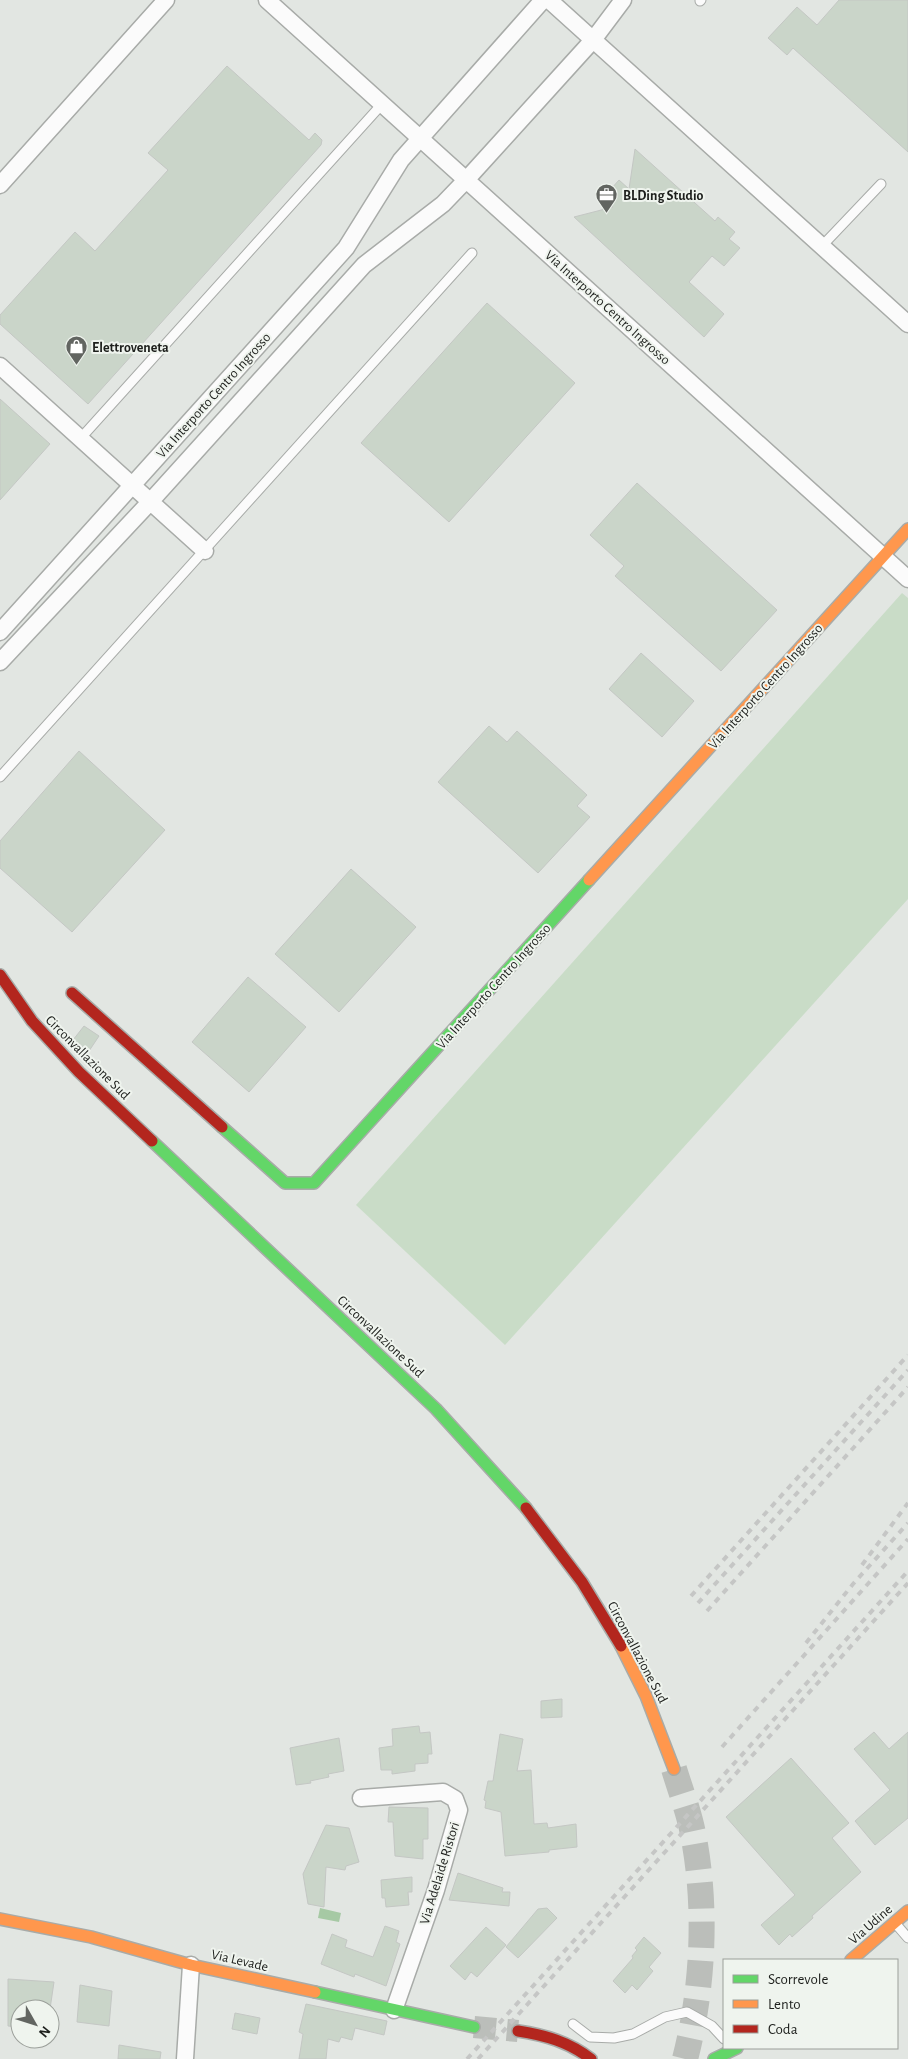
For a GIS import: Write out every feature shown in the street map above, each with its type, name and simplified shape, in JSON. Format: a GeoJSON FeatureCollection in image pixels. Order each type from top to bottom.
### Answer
{"type":"FeatureCollection","features":[{"type":"Feature","properties":{"kind":"street"},"geometry":{"type":"LineString","coordinates":[[0,185],[166,0]]}},
{"type":"Feature","properties":{"kind":"street","name":"Via Interporto Centro Ingrosso"},"geometry":{"type":"LineString","coordinates":[[267,0],[908,579]]}},
{"type":"Feature","properties":{"kind":"street","name":"Via Interporto Centro Ingrosso"},"geometry":{"type":"LineString","coordinates":[[0,632],[346,248],[401,160],[543,0]]}},
{"type":"Feature","properties":{"kind":"street"},"geometry":{"type":"LineString","coordinates":[[549,0],[908,324]]}},
{"type":"Feature","properties":{"kind":"street","name":"Via Interporto Centro Ingrosso"},"geometry":{"type":"LineString","coordinates":[[0,662],[150,502],[364,265],[443,204],[467,179],[593,40],[623,0]]}},
{"type":"Feature","properties":{"kind":"street"},"geometry":{"type":"LineString","coordinates":[[0,366],[131,486],[205,550]]}},
{"type":"Feature","properties":{"kind":"street","name":"Via Interporto Centro Ingrosso"},"geometry":{"type":"LineString","coordinates":[[72,993],[285,1183],[314,1182],[908,529]]}},
{"type":"Feature","properties":{"kind":"street","name":"Circonvallazione Sud"},"geometry":{"type":"LineString","coordinates":[[0,975],[32,1021],[79,1072],[436,1409],[488,1464],[533,1516],[582,1582],[616,1637],[640,1682],[660,1727],[674,1768]]}},
{"type":"Feature","properties":{"kind":"street","name":"Via Adelaide Ristori"},"geometry":{"type":"LineString","coordinates":[[361,1798],[443,1792],[455,1799],[459,1810],[436,1890],[394,2010]]}},
{"type":"Feature","properties":{"kind":"street","name":"Via Udine"},"geometry":{"type":"LineString","coordinates":[[852,1959],[908,1910]]}},
{"type":"Feature","properties":{"kind":"street","name":"Via Levade"},"geometry":{"type":"LineString","coordinates":[[0,1919],[91,1938],[192,1965],[474,2027]]}},
{"type":"Feature","properties":{"kind":"street"},"geometry":{"type":"LineString","coordinates":[[185,2059],[192,1965]]}},
{"type":"Feature","properties":{"kind":"street"},"geometry":{"type":"LineString","coordinates":[[518,2030],[561,2040],[577,2048],[591,2059]]}},
{"type":"Feature","properties":{"kind":"street"},"geometry":{"type":"LineString","coordinates":[[714,2059],[735,2049]]}},
{"type":"Feature","properties":{"kind":"street"},"geometry":{"type":"LineString","coordinates":[[738,2059],[750,2049]]}},
{"type":"Feature","properties":{"kind":"lane"},"geometry":{"type":"LineString","coordinates":[[80,439],[383,103]]}},
{"type":"Feature","properties":{"kind":"lane"},"geometry":{"type":"LineString","coordinates":[[822,246],[881,184]]}},
{"type":"Feature","properties":{"kind":"lane"},"geometry":{"type":"LineString","coordinates":[[0,777],[472,253]]}},
{"type":"Feature","properties":{"kind":"lane"},"geometry":{"type":"LineString","coordinates":[[894,1923],[908,1938]]}},
{"type":"Feature","properties":{"kind":"lane"},"geometry":{"type":"LineString","coordinates":[[572,2024],[590,2038],[614,2038],[633,2034],[665,2017],[687,2012],[712,2026],[723,2038]]}},
{"type":"Feature","properties":{"kind":"shaded area"},"geometry":{"type":"Polygon","coordinates":[[[902,593],[908,598],[908,899],[505,1345],[356,1205],[902,593]]]}},
{"type":"Feature","properties":{"kind":"shaded area"},"geometry":{"type":"Polygon","coordinates":[[[320,1908],[341,1913],[339,1922],[318,1918],[320,1908]]]}},
{"type":"Feature","properties":{"kind":"building"},"geometry":{"type":"Polygon","coordinates":[[[839,0],[908,0],[908,152],[793,48],[787,55],[768,38],[797,7],[817,25],[839,0]]]}},
{"type":"Feature","properties":{"kind":"building"},"geometry":{"type":"Polygon","coordinates":[[[227,66],[309,140],[315,133],[322,140],[321,145],[88,404],[0,324],[0,315],[75,232],[95,251],[168,170],[148,153],[227,66]]]}},
{"type":"Feature","properties":{"kind":"building"},"geometry":{"type":"Polygon","coordinates":[[[635,149],[715,221],[718,217],[735,232],[729,239],[740,248],[724,266],[712,256],[689,282],[724,314],[704,337],[574,217],[613,207],[603,198],[619,180],[629,189],[635,149]]]}},
{"type":"Feature","properties":{"kind":"building"},"geometry":{"type":"Polygon","coordinates":[[[487,303],[575,383],[449,522],[361,443],[487,303]]]}},
{"type":"Feature","properties":{"kind":"building"},"geometry":{"type":"Polygon","coordinates":[[[0,399],[50,444],[0,500],[0,399]]]}},
{"type":"Feature","properties":{"kind":"building"},"geometry":{"type":"Polygon","coordinates":[[[637,483],[777,610],[721,671],[615,576],[624,566],[590,535],[637,483]]]}},
{"type":"Feature","properties":{"kind":"building"},"geometry":{"type":"Polygon","coordinates":[[[641,653],[694,701],[662,737],[609,689],[641,653]]]}},
{"type":"Feature","properties":{"kind":"building"},"geometry":{"type":"Polygon","coordinates":[[[489,726],[507,742],[517,731],[587,795],[577,806],[590,817],[538,873],[438,782],[489,726]]]}},
{"type":"Feature","properties":{"kind":"building"},"geometry":{"type":"Polygon","coordinates":[[[79,751],[165,830],[72,932],[0,868],[0,841],[79,751]]]}},
{"type":"Feature","properties":{"kind":"building"},"geometry":{"type":"Polygon","coordinates":[[[351,869],[416,927],[339,1012],[275,954],[351,869]]]}},
{"type":"Feature","properties":{"kind":"building"},"geometry":{"type":"Polygon","coordinates":[[[248,977],[306,1027],[249,1092],[192,1042],[248,977]]]}},
{"type":"Feature","properties":{"kind":"building"},"geometry":{"type":"Polygon","coordinates":[[[84,1026],[99,1036],[89,1051],[73,1040],[84,1026]]]}},
{"type":"Feature","properties":{"kind":"building"},"geometry":{"type":"Polygon","coordinates":[[[562,1699],[562,1717],[541,1718],[541,1701],[562,1699]]]}},
{"type":"Feature","properties":{"kind":"building"},"geometry":{"type":"Polygon","coordinates":[[[419,1726],[420,1733],[430,1732],[432,1754],[428,1754],[428,1763],[415,1764],[415,1771],[392,1774],[392,1770],[381,1770],[379,1748],[393,1746],[392,1729],[419,1726]]]}},
{"type":"Feature","properties":{"kind":"building"},"geometry":{"type":"Polygon","coordinates":[[[874,1732],[889,1749],[908,1732],[908,1818],[875,1845],[855,1821],[890,1790],[854,1749],[874,1732]]]}},
{"type":"Feature","properties":{"kind":"building"},"geometry":{"type":"Polygon","coordinates":[[[500,1734],[523,1739],[517,1771],[531,1770],[534,1824],[547,1823],[548,1828],[576,1824],[577,1847],[505,1856],[501,1812],[485,1808],[486,1801],[484,1800],[488,1781],[493,1781],[500,1734]]]}},
{"type":"Feature","properties":{"kind":"building"},"geometry":{"type":"Polygon","coordinates":[[[339,1738],[344,1771],[328,1774],[329,1777],[310,1781],[311,1783],[296,1785],[290,1748],[339,1738]]]}},
{"type":"Feature","properties":{"kind":"building"},"geometry":{"type":"Polygon","coordinates":[[[791,1758],[849,1823],[832,1838],[861,1872],[812,1916],[813,1918],[792,1937],[790,1934],[779,1945],[761,1925],[795,1895],[726,1817],[791,1758]]]}},
{"type":"Feature","properties":{"kind":"building"},"geometry":{"type":"Polygon","coordinates":[[[389,1807],[428,1808],[428,1839],[423,1839],[423,1859],[395,1856],[393,1822],[388,1822],[389,1807]]]}},
{"type":"Feature","properties":{"kind":"building"},"geometry":{"type":"Polygon","coordinates":[[[326,1825],[349,1828],[359,1862],[346,1866],[345,1870],[326,1867],[324,1907],[308,1904],[303,1874],[326,1825]]]}},
{"type":"Feature","properties":{"kind":"building"},"geometry":{"type":"Polygon","coordinates":[[[458,1873],[503,1888],[502,1892],[510,1892],[509,1906],[449,1900],[458,1873]]]}},
{"type":"Feature","properties":{"kind":"building"},"geometry":{"type":"Polygon","coordinates":[[[412,1877],[412,1892],[408,1892],[409,1905],[386,1907],[385,1898],[382,1898],[381,1880],[412,1877]]]}},
{"type":"Feature","properties":{"kind":"building"},"geometry":{"type":"Polygon","coordinates":[[[547,1908],[557,1918],[518,1958],[506,1947],[538,1909],[547,1908]]]}},
{"type":"Feature","properties":{"kind":"building"},"geometry":{"type":"Polygon","coordinates":[[[385,1926],[399,1931],[396,1942],[400,1944],[386,1986],[355,1974],[354,1977],[321,1964],[332,1934],[347,1940],[345,1947],[373,1957],[385,1926]]]}},
{"type":"Feature","properties":{"kind":"building"},"geometry":{"type":"Polygon","coordinates":[[[486,1927],[506,1945],[477,1977],[471,1972],[465,1980],[450,1966],[486,1927]]]}},
{"type":"Feature","properties":{"kind":"building"},"geometry":{"type":"Polygon","coordinates":[[[644,1937],[661,1953],[649,1967],[653,1971],[637,1990],[632,1985],[625,1993],[613,1981],[633,1958],[632,1956],[637,1950],[635,1948],[644,1937]]]}},
{"type":"Feature","properties":{"kind":"building"},"geometry":{"type":"Polygon","coordinates":[[[8,1979],[54,1982],[51,1999],[10,1999],[10,2026],[8,2026],[8,1979]]]}},
{"type":"Feature","properties":{"kind":"building"},"geometry":{"type":"Polygon","coordinates":[[[80,1985],[112,1991],[109,2026],[77,2022],[80,1985]]]}},
{"type":"Feature","properties":{"kind":"building"},"geometry":{"type":"Polygon","coordinates":[[[306,2004],[387,2021],[384,2035],[355,2028],[352,2040],[341,2037],[339,2042],[328,2039],[326,2059],[299,2059],[303,2034],[299,2032],[306,2004]]]}},
{"type":"Feature","properties":{"kind":"building"},"geometry":{"type":"Polygon","coordinates":[[[235,2013],[260,2018],[257,2034],[232,2029],[235,2013]]]}},
{"type":"Feature","properties":{"kind":"building"},"geometry":{"type":"Polygon","coordinates":[[[119,2045],[161,2052],[160,2059],[118,2059],[119,2045]]]}},
{"type":"Feature","properties":{"kind":"tunnel"},"geometry":{"type":"LineString","coordinates":[[674,1769],[692,1830],[701,1893],[702,1921],[699,1977],[696,2005],[685,2059]]}},
{"type":"Feature","properties":{"kind":"tunnel"},"geometry":{"type":"LineString","coordinates":[[474,2027],[518,2031]]}},
{"type":"Feature","properties":{"kind":"railway"},"geometry":{"type":"LineString","coordinates":[[691,1596],[908,1355]]}},
{"type":"Feature","properties":{"kind":"railway"},"geometry":{"type":"LineString","coordinates":[[698,1603],[908,1370]]}},
{"type":"Feature","properties":{"kind":"railway"},"geometry":{"type":"LineString","coordinates":[[707,1611],[908,1387]]}},
{"type":"Feature","properties":{"kind":"railway"},"geometry":{"type":"LineString","coordinates":[[862,1565],[908,1503]]}},
{"type":"Feature","properties":{"kind":"railway"},"geometry":{"type":"LineString","coordinates":[[806,1643],[853,1584],[908,1523]]}},
{"type":"Feature","properties":{"kind":"railway"},"geometry":{"type":"LineString","coordinates":[[722,1747],[908,1539]]}},
{"type":"Feature","properties":{"kind":"railway"},"geometry":{"type":"LineString","coordinates":[[467,2059],[908,1571]]}},
{"type":"Feature","properties":{"kind":"railway"},"geometry":{"type":"LineString","coordinates":[[478,2059],[908,1583]]}},
{"type":"Feature","properties":{"kind":"traffic: fast"},"geometry":{"type":"LineString","coordinates":[[222,1127],[285,1183],[314,1183],[589,880]]}},
{"type":"Feature","properties":{"kind":"traffic: fast"},"geometry":{"type":"LineString","coordinates":[[152,1141],[436,1409],[526,1508]]}},
{"type":"Feature","properties":{"kind":"traffic: fast"},"geometry":{"type":"LineString","coordinates":[[315,1992],[474,2027]]}},
{"type":"Feature","properties":{"kind":"traffic: fast"},"geometry":{"type":"LineString","coordinates":[[714,2059],[735,2049]]}},
{"type":"Feature","properties":{"kind":"traffic: slow"},"geometry":{"type":"LineString","coordinates":[[589,880],[908,529]]}},
{"type":"Feature","properties":{"kind":"traffic: slow"},"geometry":{"type":"LineString","coordinates":[[621,1646],[646,1696],[674,1769]]}},
{"type":"Feature","properties":{"kind":"traffic: slow"},"geometry":{"type":"LineString","coordinates":[[852,1959],[908,1911]]}},
{"type":"Feature","properties":{"kind":"traffic: slow"},"geometry":{"type":"LineString","coordinates":[[0,1919],[91,1937],[191,1965],[315,1992]]}},
{"type":"Feature","properties":{"kind":"traffic: jam"},"geometry":{"type":"LineString","coordinates":[[0,975],[32,1021],[79,1072],[152,1141]]}},
{"type":"Feature","properties":{"kind":"traffic: jam"},"geometry":{"type":"LineString","coordinates":[[72,993],[222,1127]]}},
{"type":"Feature","properties":{"kind":"traffic: jam"},"geometry":{"type":"LineString","coordinates":[[526,1508],[582,1582],[621,1646]]}},
{"type":"Feature","properties":{"kind":"traffic: jam"},"geometry":{"type":"LineString","coordinates":[[518,2031],[556,2040],[574,2048],[591,2059]]}},
{"type":"Feature","properties":{"kind":"place","name":"BLDing Studio"},"geometry":{"type":"Point","coordinates":[607,214]}},
{"type":"Feature","properties":{"kind":"place","name":"Elettroveneta"},"geometry":{"type":"Point","coordinates":[76,366]}}]}
